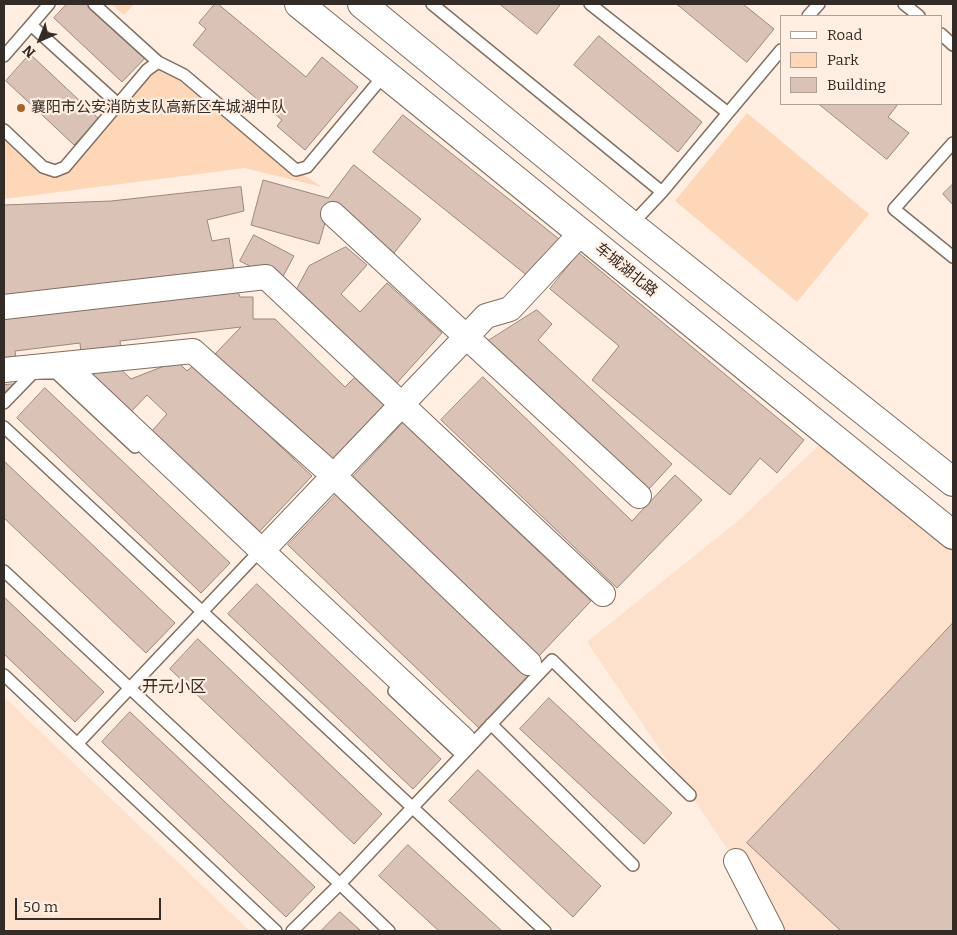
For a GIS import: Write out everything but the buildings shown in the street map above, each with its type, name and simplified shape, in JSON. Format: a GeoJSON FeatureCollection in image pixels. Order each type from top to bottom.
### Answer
{"type":"FeatureCollection","features":[{"type":"Feature","properties":{"kind":"main road","name":"车城湖北路"},"geometry":{"type":"LineString","coordinates":[[299,4],[953,535]]}},
{"type":"Feature","properties":{"kind":"main road"},"geometry":{"type":"LineString","coordinates":[[362,4],[632,225],[953,482]]}},
{"type":"Feature","properties":{"kind":"street"},"geometry":{"type":"LineString","coordinates":[[333,214],[639,496]]}},
{"type":"Feature","properties":{"kind":"street"},"geometry":{"type":"LineString","coordinates":[[257,555],[486,316],[510,309],[581,233]]}},
{"type":"Feature","properties":{"kind":"street"},"geometry":{"type":"LineString","coordinates":[[4,307],[266,277],[602,594]]}},
{"type":"Feature","properties":{"kind":"street"},"geometry":{"type":"LineString","coordinates":[[4,370],[193,351],[334,476],[529,664]]}},
{"type":"Feature","properties":{"kind":"street"},"geometry":{"type":"LineString","coordinates":[[68,368],[257,555],[462,747]]}},
{"type":"Feature","properties":{"kind":"street"},"geometry":{"type":"LineString","coordinates":[[736,861],[772,931]]}},
{"type":"Feature","properties":{"kind":"lane"},"geometry":{"type":"LineString","coordinates":[[4,56],[49,4]]}},
{"type":"Feature","properties":{"kind":"lane"},"geometry":{"type":"LineString","coordinates":[[94,4],[158,62],[184,75],[296,170],[307,167],[385,74]]}},
{"type":"Feature","properties":{"kind":"lane"},"geometry":{"type":"LineString","coordinates":[[432,4],[662,192]]}},
{"type":"Feature","properties":{"kind":"lane"},"geometry":{"type":"LineString","coordinates":[[590,4],[728,113]]}},
{"type":"Feature","properties":{"kind":"lane"},"geometry":{"type":"LineString","coordinates":[[809,15],[819,4]]}},
{"type":"Feature","properties":{"kind":"lane"},"geometry":{"type":"LineString","coordinates":[[904,4],[918,15]]}},
{"type":"Feature","properties":{"kind":"lane"},"geometry":{"type":"LineString","coordinates":[[31,25],[118,104]]}},
{"type":"Feature","properties":{"kind":"lane"},"geometry":{"type":"LineString","coordinates":[[942,35],[953,45]]}},
{"type":"Feature","properties":{"kind":"lane"},"geometry":{"type":"LineString","coordinates":[[632,225],[780,51]]}},
{"type":"Feature","properties":{"kind":"lane"},"geometry":{"type":"LineString","coordinates":[[4,130],[44,167],[55,171],[65,167],[147,70],[158,62]]}},
{"type":"Feature","properties":{"kind":"lane"},"geometry":{"type":"LineString","coordinates":[[953,143],[894,209],[953,257]]}},
{"type":"Feature","properties":{"kind":"lane"},"geometry":{"type":"LineString","coordinates":[[4,404],[33,373],[56,373],[140,452]]}},
{"type":"Feature","properties":{"kind":"lane"},"geometry":{"type":"LineString","coordinates":[[4,427],[546,931]]}},
{"type":"Feature","properties":{"kind":"lane"},"geometry":{"type":"LineString","coordinates":[[225,532],[257,555],[289,592]]}},
{"type":"Feature","properties":{"kind":"lane"},"geometry":{"type":"LineString","coordinates":[[77,744],[257,555]]}},
{"type":"Feature","properties":{"kind":"lane"},"geometry":{"type":"LineString","coordinates":[[4,571],[390,931]]}},
{"type":"Feature","properties":{"kind":"lane"},"geometry":{"type":"LineString","coordinates":[[292,931],[340,884],[413,806],[462,747],[491,724],[552,660],[690,794]]}},
{"type":"Feature","properties":{"kind":"lane"},"geometry":{"type":"LineString","coordinates":[[4,675],[276,931]]}},
{"type":"Feature","properties":{"kind":"lane"},"geometry":{"type":"LineString","coordinates":[[383,680],[462,747]]}},
{"type":"Feature","properties":{"kind":"lane"},"geometry":{"type":"LineString","coordinates":[[491,724],[633,865]]}},
{"type":"Feature","properties":{"kind":"shaded area"},"geometry":{"type":"Polygon","coordinates":[[[830,435],[953,535],[953,931],[783,931],[587,642],[738,521],[830,435]]]}},
{"type":"Feature","properties":{"kind":"shaded area"},"geometry":{"type":"Polygon","coordinates":[[[4,697],[250,931],[4,931],[4,697]]]}},
{"type":"Feature","properties":{"kind":"green space"},"geometry":{"type":"Polygon","coordinates":[[[111,4],[134,4],[124,15],[111,4]]]}},
{"type":"Feature","properties":{"kind":"green space"},"geometry":{"type":"Polygon","coordinates":[[[158,62],[184,75],[296,170],[322,187],[245,168],[4,199],[4,130],[55,171],[158,62]]]}},
{"type":"Feature","properties":{"kind":"green space"},"geometry":{"type":"Polygon","coordinates":[[[747,113],[869,214],[797,302],[675,201],[747,113]]]}},
{"type":"Feature","properties":{"kind":"place","name":"襄阳市公安消防支队高新区车城湖中队"},"geometry":{"type":"Point","coordinates":[21,108]}},
{"type":"Feature","properties":{"kind":"district","name":"开元小区"},"geometry":{"type":"Point","coordinates":[174,688]}}]}
